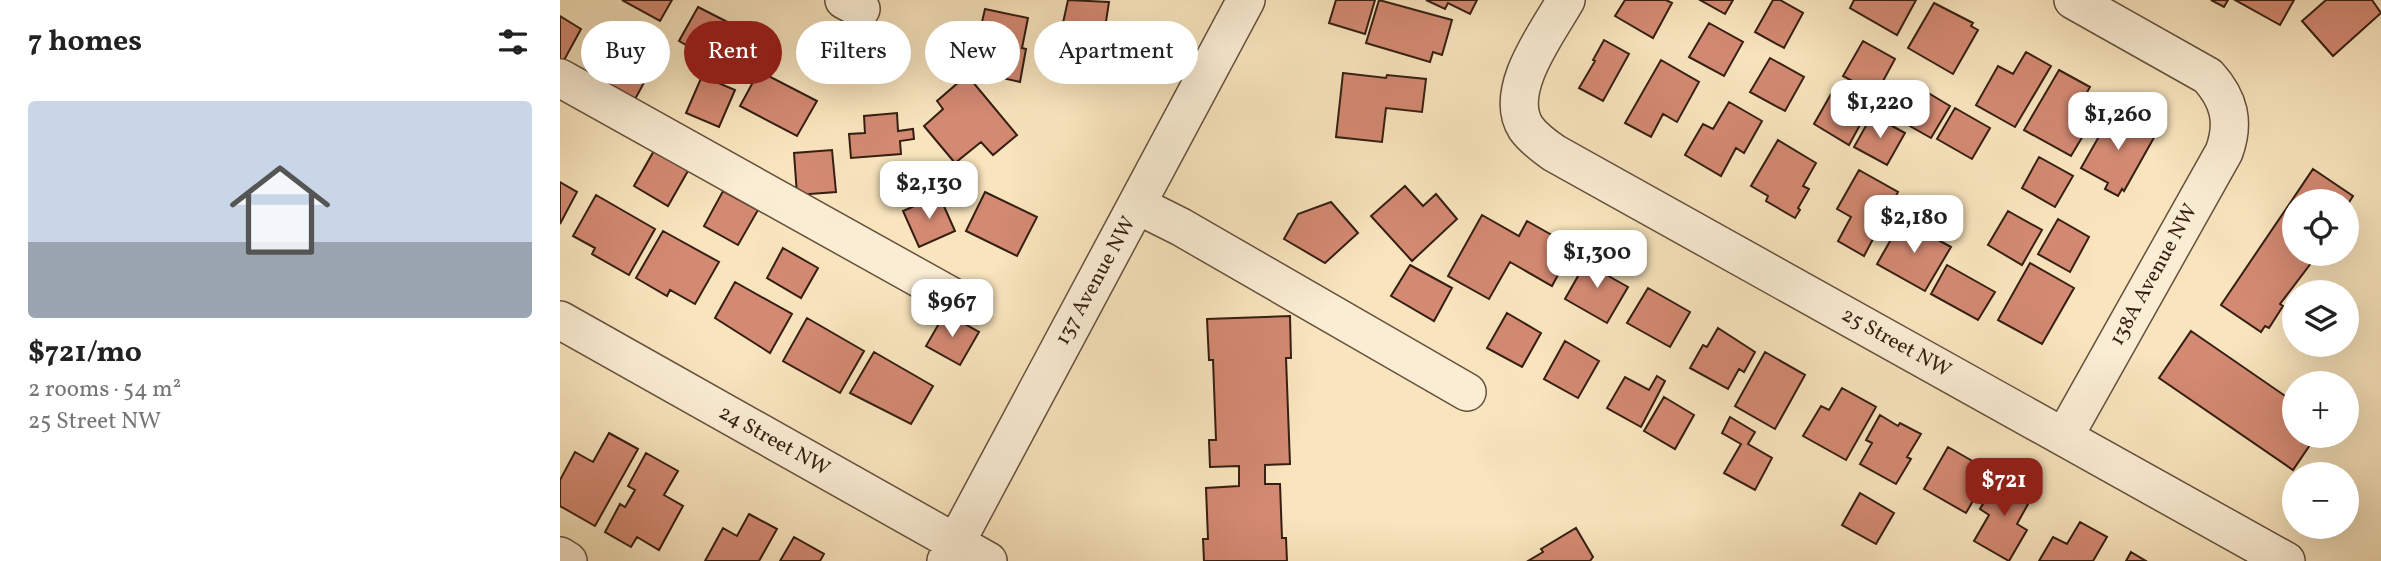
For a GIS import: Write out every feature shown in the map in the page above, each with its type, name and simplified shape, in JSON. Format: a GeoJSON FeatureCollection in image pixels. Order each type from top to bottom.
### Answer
{"type":"FeatureCollection","features":[{"type":"Feature","properties":{"kind":"street","name":"137 Avenue NW"},"geometry":{"type":"LineString","coordinates":[[950,552],[1245,0]]}},
{"type":"Feature","properties":{"kind":"street","name":"25 Street NW"},"geometry":{"type":"LineString","coordinates":[[1566,0],[1526,72],[1520,91],[1519,112],[1526,128],[1536,140],[1554,153],[2287,561]]}},
{"type":"Feature","properties":{"kind":"street","name":"138A Avenue NW"},"geometry":{"type":"LineString","coordinates":[[2064,437],[2224,152],[2231,126],[2229,110],[2220,89],[2208,76],[2073,0]]}},
{"type":"Feature","properties":{"kind":"street"},"geometry":{"type":"LineString","coordinates":[[560,78],[960,301]]}},
{"type":"Feature","properties":{"kind":"street"},"geometry":{"type":"LineString","coordinates":[[1137,205],[1181,227],[1467,392]]}},
{"type":"Feature","properties":{"kind":"street","name":"24 Street NW"},"geometry":{"type":"LineString","coordinates":[[560,320],[950,552],[988,561]]}},
{"type":"Feature","properties":{"kind":"street"},"geometry":{"type":"LineString","coordinates":[[560,556],[568,561]]}},
{"type":"Feature","properties":{"kind":"building"},"geometry":{"type":"Polygon","coordinates":[[[622,0],[672,0],[660,21],[622,0]]]}},
{"type":"Feature","properties":{"kind":"building"},"geometry":{"type":"Polygon","coordinates":[[[1068,0],[1109,2],[1106,21],[1063,21],[1068,0]]]}},
{"type":"Feature","properties":{"kind":"building"},"geometry":{"type":"Polygon","coordinates":[[[1336,0],[1375,0],[1365,34],[1329,23],[1336,0]]]}},
{"type":"Feature","properties":{"kind":"building"},"geometry":{"type":"Polygon","coordinates":[[[1379,0],[1452,20],[1442,55],[1433,52],[1430,62],[1366,43],[1379,0]]]}},
{"type":"Feature","properties":{"kind":"building"},"geometry":{"type":"Polygon","coordinates":[[[1426,0],[1477,0],[1470,14],[1448,3],[1445,9],[1426,0]]]}},
{"type":"Feature","properties":{"kind":"building"},"geometry":{"type":"Polygon","coordinates":[[[1625,0],[1666,0],[1672,3],[1653,38],[1615,16],[1625,0]]]}},
{"type":"Feature","properties":{"kind":"building"},"geometry":{"type":"Polygon","coordinates":[[[1700,0],[1733,0],[1725,14],[1700,0]]]}},
{"type":"Feature","properties":{"kind":"building"},"geometry":{"type":"Polygon","coordinates":[[[1773,0],[1780,0],[1803,13],[1784,48],[1755,32],[1773,0]]]}},
{"type":"Feature","properties":{"kind":"building"},"geometry":{"type":"Polygon","coordinates":[[[1854,0],[1916,0],[1897,35],[1850,8],[1854,0]]]}},
{"type":"Feature","properties":{"kind":"building"},"geometry":{"type":"Polygon","coordinates":[[[2211,0],[2228,0],[2224,7],[2211,0]]]}},
{"type":"Feature","properties":{"kind":"building"},"geometry":{"type":"Polygon","coordinates":[[[2235,0],[2294,0],[2280,25],[2235,0]]]}},
{"type":"Feature","properties":{"kind":"building"},"geometry":{"type":"Polygon","coordinates":[[[2326,0],[2372,0],[2381,13],[2333,56],[2302,21],[2326,0]]]}},
{"type":"Feature","properties":{"kind":"building"},"geometry":{"type":"Polygon","coordinates":[[[1934,3],[1973,23],[1971,26],[1978,30],[1953,74],[1908,48],[1934,3]]]}},
{"type":"Feature","properties":{"kind":"building"},"geometry":{"type":"Polygon","coordinates":[[[698,7],[726,21],[690,21],[698,7]]]}},
{"type":"Feature","properties":{"kind":"building"},"geometry":{"type":"Polygon","coordinates":[[[985,9],[1028,18],[1022,48],[1026,49],[1020,82],[1020,21],[982,21],[985,9]]]}},
{"type":"Feature","properties":{"kind":"building"},"geometry":{"type":"Polygon","coordinates":[[[560,16],[581,29],[563,62],[560,61],[560,16]]]}},
{"type":"Feature","properties":{"kind":"building"},"geometry":{"type":"Polygon","coordinates":[[[1709,23],[1743,42],[1724,76],[1689,57],[1709,23]]]}},
{"type":"Feature","properties":{"kind":"building"},"geometry":{"type":"Polygon","coordinates":[[[1604,40],[1629,54],[1603,101],[1579,88],[1604,40]]]}},
{"type":"Feature","properties":{"kind":"building"},"geometry":{"type":"Polygon","coordinates":[[[1863,41],[1895,59],[1876,94],[1843,76],[1863,41]]]}},
{"type":"Feature","properties":{"kind":"building"},"geometry":{"type":"Polygon","coordinates":[[[2026,52],[2051,66],[2015,127],[1976,105],[1998,66],[2013,74],[2026,52]]]}},
{"type":"Feature","properties":{"kind":"building"},"geometry":{"type":"Polygon","coordinates":[[[1770,58],[1804,77],[1785,111],[1750,92],[1770,58]]]}},
{"type":"Feature","properties":{"kind":"building"},"geometry":{"type":"Polygon","coordinates":[[[1661,60],[1699,82],[1677,122],[1663,114],[1651,137],[1625,123],[1661,60]]]}},
{"type":"Feature","properties":{"kind":"building"},"geometry":{"type":"Polygon","coordinates":[[[2059,70],[2090,87],[2077,110],[2093,119],[2071,156],[2024,130],[2059,70]]]}},
{"type":"Feature","properties":{"kind":"building"},"geometry":{"type":"Polygon","coordinates":[[[1343,73],[1426,79],[1422,112],[1386,108],[1382,142],[1336,137],[1343,73]]]}},
{"type":"Feature","properties":{"kind":"building"},"geometry":{"type":"Polygon","coordinates":[[[782,83],[817,101],[797,136],[740,106],[752,84],[782,83]]]}},
{"type":"Feature","properties":{"kind":"building"},"geometry":{"type":"Polygon","coordinates":[[[599,84],[643,84],[633,103],[599,84]]]}},
{"type":"Feature","properties":{"kind":"building"},"geometry":{"type":"Polygon","coordinates":[[[699,84],[721,84],[735,90],[719,127],[686,113],[699,84]]]}},
{"type":"Feature","properties":{"kind":"building"},"geometry":{"type":"Polygon","coordinates":[[[957,84],[974,84],[1017,135],[993,155],[981,142],[955,163],[924,126],[943,109],[937,101],[957,84]]]}},
{"type":"Feature","properties":{"kind":"building"},"geometry":{"type":"Polygon","coordinates":[[[1920,88],[1950,106],[1931,138],[1901,121],[1920,88]]]}},
{"type":"Feature","properties":{"kind":"building"},"geometry":{"type":"Polygon","coordinates":[[[1831,94],[1866,114],[1849,145],[1814,124],[1831,94]]]}},
{"type":"Feature","properties":{"kind":"building"},"geometry":{"type":"Polygon","coordinates":[[[1729,102],[1762,121],[1744,153],[1736,148],[1721,176],[1685,155],[1703,124],[1713,129],[1729,102]]]}},
{"type":"Feature","properties":{"kind":"building"},"geometry":{"type":"Polygon","coordinates":[[[1955,108],[1990,128],[1972,159],[1937,139],[1955,108]]]}},
{"type":"Feature","properties":{"kind":"building"},"geometry":{"type":"Polygon","coordinates":[[[2114,110],[2156,134],[2124,191],[2122,189],[2118,196],[2105,189],[2108,183],[2081,168],[2114,110]]]}},
{"type":"Feature","properties":{"kind":"building"},"geometry":{"type":"Polygon","coordinates":[[[897,113],[898,131],[913,129],[914,139],[900,141],[901,154],[851,158],[849,134],[865,133],[864,116],[897,113]]]}},
{"type":"Feature","properties":{"kind":"building"},"geometry":{"type":"Polygon","coordinates":[[[1872,115],[1905,133],[1887,165],[1854,147],[1872,115]]]}},
{"type":"Feature","properties":{"kind":"building"},"geometry":{"type":"Polygon","coordinates":[[[1778,140],[1816,163],[1803,186],[1809,189],[1795,218],[1766,201],[1768,196],[1751,186],[1778,140]]]}},
{"type":"Feature","properties":{"kind":"building"},"geometry":{"type":"Polygon","coordinates":[[[655,149],[689,169],[668,206],[634,186],[655,149]]]}},
{"type":"Feature","properties":{"kind":"building"},"geometry":{"type":"Polygon","coordinates":[[[832,150],[836,192],[797,195],[794,153],[832,150]]]}},
{"type":"Feature","properties":{"kind":"building"},"geometry":{"type":"Polygon","coordinates":[[[2039,157],[2073,176],[2055,207],[2022,188],[2039,157]]]}},
{"type":"Feature","properties":{"kind":"building"},"geometry":{"type":"Polygon","coordinates":[[[2313,169],[2343,189],[2299,189],[2313,169]]]}},
{"type":"Feature","properties":{"kind":"building"},"geometry":{"type":"Polygon","coordinates":[[[1859,170],[1898,192],[1864,256],[1838,241],[1851,217],[1837,209],[1859,170]]]}},
{"type":"Feature","properties":{"kind":"building"},"geometry":{"type":"Polygon","coordinates":[[[560,182],[577,192],[560,224],[560,182]]]}},
{"type":"Feature","properties":{"kind":"building"},"geometry":{"type":"Polygon","coordinates":[[[1405,186],[1423,206],[1436,194],[1457,219],[1412,261],[1371,216],[1405,186]]]}},
{"type":"Feature","properties":{"kind":"building"},"geometry":{"type":"Polygon","coordinates":[[[723,191],[758,210],[738,245],[704,226],[723,191]]]}},
{"type":"Feature","properties":{"kind":"building"},"geometry":{"type":"Polygon","coordinates":[[[985,192],[1037,217],[1017,256],[966,231],[985,192]]]}},
{"type":"Feature","properties":{"kind":"building"},"geometry":{"type":"Polygon","coordinates":[[[596,195],[655,229],[629,275],[592,254],[595,248],[573,236],[596,195]]]}},
{"type":"Feature","properties":{"kind":"building"},"geometry":{"type":"Polygon","coordinates":[[[939,195],[955,231],[919,247],[903,211],[939,195]]]}},
{"type":"Feature","properties":{"kind":"building"},"geometry":{"type":"Polygon","coordinates":[[[1331,202],[1358,233],[1325,263],[1284,239],[1298,214],[1331,202]]]}},
{"type":"Feature","properties":{"kind":"building"},"geometry":{"type":"Polygon","coordinates":[[[2008,211],[2042,230],[2022,265],[1988,245],[2008,211]]]}},
{"type":"Feature","properties":{"kind":"building"},"geometry":{"type":"Polygon","coordinates":[[[1482,215],[1519,236],[1527,221],[1573,247],[1552,286],[1510,262],[1489,299],[1448,276],[1482,215]]]}},
{"type":"Feature","properties":{"kind":"building"},"geometry":{"type":"Polygon","coordinates":[[[2282,215],[2282,266],[2309,266],[2298,280],[2282,280],[2282,308],[2269,328],[2265,326],[2261,332],[2221,305],[2282,215]]]}},
{"type":"Feature","properties":{"kind":"building"},"geometry":{"type":"Polygon","coordinates":[[[2058,219],[2089,237],[2070,272],[2038,254],[2058,219]]]}},
{"type":"Feature","properties":{"kind":"building"},"geometry":{"type":"Polygon","coordinates":[[[1902,220],[1951,247],[1925,291],[1877,264],[1902,220]]]}},
{"type":"Feature","properties":{"kind":"building"},"geometry":{"type":"Polygon","coordinates":[[[663,231],[719,262],[695,304],[670,290],[667,296],[636,278],[663,231]]]}},
{"type":"Feature","properties":{"kind":"building"},"geometry":{"type":"Polygon","coordinates":[[[783,248],[818,268],[801,298],[767,278],[783,248]]]}},
{"type":"Feature","properties":{"kind":"building"},"geometry":{"type":"Polygon","coordinates":[[[1590,255],[1610,266],[1605,274],[1628,287],[1607,323],[1565,299],[1590,255]]]}},
{"type":"Feature","properties":{"kind":"building"},"geometry":{"type":"Polygon","coordinates":[[[2030,263],[2074,288],[2042,344],[1998,320],[2030,263]]]}},
{"type":"Feature","properties":{"kind":"building"},"geometry":{"type":"Polygon","coordinates":[[[1410,265],[1452,288],[1434,321],[1391,296],[1410,265]]]}},
{"type":"Feature","properties":{"kind":"building"},"geometry":{"type":"Polygon","coordinates":[[[1947,265],[1995,292],[1978,320],[1931,294],[1947,265]]]}},
{"type":"Feature","properties":{"kind":"building"},"geometry":{"type":"Polygon","coordinates":[[[735,282],[792,314],[770,353],[715,318],[735,282]]]}},
{"type":"Feature","properties":{"kind":"building"},"geometry":{"type":"Polygon","coordinates":[[[1648,288],[1690,312],[1670,347],[1627,323],[1648,288]]]}},
{"type":"Feature","properties":{"kind":"building"},"geometry":{"type":"Polygon","coordinates":[[[945,313],[979,332],[960,365],[926,346],[945,313]]]}},
{"type":"Feature","properties":{"kind":"building"},"geometry":{"type":"Polygon","coordinates":[[[1507,313],[1541,333],[1522,367],[1487,348],[1507,313]]]}},
{"type":"Feature","properties":{"kind":"building"},"geometry":{"type":"Polygon","coordinates":[[[1290,316],[1291,358],[1286,358],[1290,464],[1265,465],[1265,484],[1280,484],[1282,538],[1286,538],[1287,561],[1204,561],[1203,539],[1208,539],[1206,488],[1239,486],[1239,466],[1210,467],[1209,440],[1216,440],[1213,360],[1209,360],[1207,319],[1290,316]]]}},
{"type":"Feature","properties":{"kind":"building"},"geometry":{"type":"Polygon","coordinates":[[[807,318],[864,351],[840,393],[783,361],[807,318]]]}},
{"type":"Feature","properties":{"kind":"building"},"geometry":{"type":"Polygon","coordinates":[[[1718,328],[1755,352],[1744,372],[1739,369],[1728,389],[1690,368],[1703,345],[1707,347],[1718,328]]]}},
{"type":"Feature","properties":{"kind":"building"},"geometry":{"type":"Polygon","coordinates":[[[2191,331],[2282,394],[2282,448],[2308,448],[2298,462],[2282,462],[2159,378],[2191,331]]]}},
{"type":"Feature","properties":{"kind":"building"},"geometry":{"type":"Polygon","coordinates":[[[1565,341],[1599,361],[1578,398],[1544,379],[1565,341]]]}},
{"type":"Feature","properties":{"kind":"building"},"geometry":{"type":"Polygon","coordinates":[[[874,352],[933,386],[911,424],[850,393],[874,352]]]}},
{"type":"Feature","properties":{"kind":"building"},"geometry":{"type":"Polygon","coordinates":[[[1765,352],[1805,375],[1775,429],[1735,406],[1765,352]]]}},
{"type":"Feature","properties":{"kind":"building"},"geometry":{"type":"Polygon","coordinates":[[[1657,376],[1665,381],[1641,427],[1607,408],[1625,377],[1649,390],[1657,376]]]}},
{"type":"Feature","properties":{"kind":"building"},"geometry":{"type":"Polygon","coordinates":[[[1842,388],[1876,407],[1846,460],[1803,436],[1821,406],[1829,410],[1842,388]]]}},
{"type":"Feature","properties":{"kind":"building"},"geometry":{"type":"Polygon","coordinates":[[[1664,397],[1694,415],[1675,449],[1644,431],[1664,397]]]}},
{"type":"Feature","properties":{"kind":"building"},"geometry":{"type":"Polygon","coordinates":[[[1880,415],[1898,426],[1900,423],[1921,434],[1907,457],[1911,459],[1896,484],[1860,464],[1872,443],[1866,440],[1880,415]]]}},
{"type":"Feature","properties":{"kind":"building"},"geometry":{"type":"Polygon","coordinates":[[[1730,417],[1755,432],[1748,444],[1772,458],[1755,490],[1724,473],[1741,444],[1722,433],[1730,417]]]}},
{"type":"Feature","properties":{"kind":"building"},"geometry":{"type":"Polygon","coordinates":[[[609,433],[638,449],[595,526],[560,506],[560,480],[575,452],[593,462],[609,433]]]}},
{"type":"Feature","properties":{"kind":"building"},"geometry":{"type":"Polygon","coordinates":[[[1948,447],[1990,471],[1966,513],[1924,489],[1948,447]]]}},
{"type":"Feature","properties":{"kind":"building"},"geometry":{"type":"Polygon","coordinates":[[[646,453],[678,471],[664,495],[683,506],[659,550],[637,537],[631,547],[605,532],[620,504],[625,507],[635,490],[628,486],[646,453]]]}},
{"type":"Feature","properties":{"kind":"building"},"geometry":{"type":"Polygon","coordinates":[[[1999,476],[2033,495],[2017,524],[2027,530],[2009,561],[1974,541],[1989,515],[1980,509],[1999,476]]]}},
{"type":"Feature","properties":{"kind":"building"},"geometry":{"type":"Polygon","coordinates":[[[1860,493],[1894,513],[1876,544],[1842,525],[1860,493]]]}},
{"type":"Feature","properties":{"kind":"building"},"geometry":{"type":"Polygon","coordinates":[[[749,514],[777,529],[759,561],[705,561],[723,528],[737,536],[749,514]]]}},
{"type":"Feature","properties":{"kind":"building"},"geometry":{"type":"Polygon","coordinates":[[[2080,522],[2107,537],[2093,561],[2039,561],[2053,537],[2067,544],[2080,522]]]}},
{"type":"Feature","properties":{"kind":"building"},"geometry":{"type":"Polygon","coordinates":[[[1576,528],[1593,557],[1590,561],[1528,561],[1543,552],[1541,549],[1576,528]]]}},
{"type":"Feature","properties":{"kind":"building"},"geometry":{"type":"Polygon","coordinates":[[[794,537],[824,554],[820,561],[780,561],[794,537]]]}},
{"type":"Feature","properties":{"kind":"building"},"geometry":{"type":"Polygon","coordinates":[[[2131,552],[2146,561],[2126,561],[2131,552]]]}}]}
